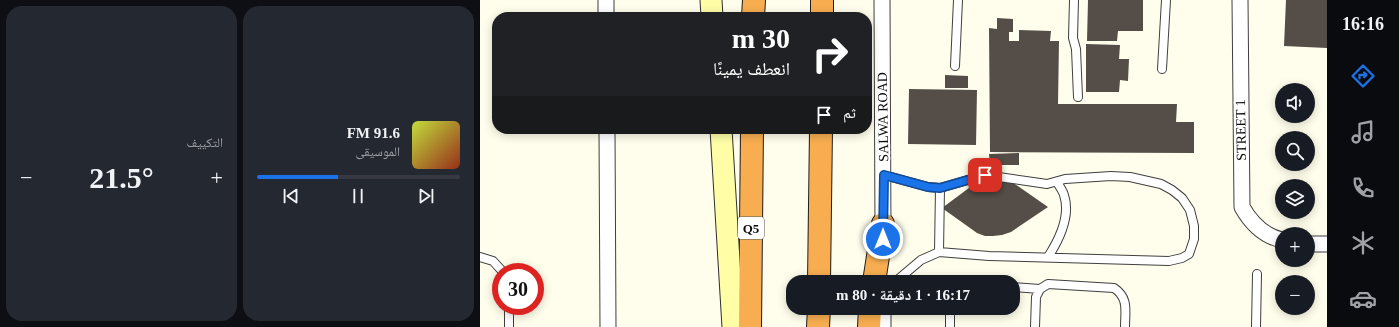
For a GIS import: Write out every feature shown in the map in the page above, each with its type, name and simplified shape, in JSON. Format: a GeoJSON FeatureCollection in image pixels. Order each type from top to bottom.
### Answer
{"type":"FeatureCollection","features":[{"type":"Feature","properties":{"kind":"highway"},"geometry":{"type":"LineString","coordinates":[[754,0],[754,12]]}},
{"type":"Feature","properties":{"kind":"highway"},"geometry":{"type":"LineString","coordinates":[[822,0],[822,12]]}},
{"type":"Feature","properties":{"kind":"highway","name":"Q5"},"geometry":{"type":"LineString","coordinates":[[750,327],[752,134]]}},
{"type":"Feature","properties":{"kind":"highway"},"geometry":{"type":"LineString","coordinates":[[819,275],[821,134]]}},
{"type":"Feature","properties":{"kind":"highway"},"geometry":{"type":"LineString","coordinates":[[875,275],[883,224]]}},
{"type":"Feature","properties":{"kind":"highway"},"geometry":{"type":"LineString","coordinates":[[818,327],[819,315]]}},
{"type":"Feature","properties":{"kind":"highway"},"geometry":{"type":"LineString","coordinates":[[868,327],[869,315]]}},
{"type":"Feature","properties":{"kind":"main road"},"geometry":{"type":"LineString","coordinates":[[711,0],[712,12]]}},
{"type":"Feature","properties":{"kind":"main road"},"geometry":{"type":"LineString","coordinates":[[720,134],[733,327]]}},
{"type":"Feature","properties":{"kind":"street"},"geometry":{"type":"LineString","coordinates":[[606,0],[606,12]]}},
{"type":"Feature","properties":{"kind":"street","name":"SALWA ROAD"},"geometry":{"type":"LineString","coordinates":[[882,0],[884,175],[883,275]]}},
{"type":"Feature","properties":{"kind":"street","name":"STREET 1"},"geometry":{"type":"LineString","coordinates":[[1240,0],[1242,207],[1248,218],[1258,229],[1275,239]]}},
{"type":"Feature","properties":{"kind":"street"},"geometry":{"type":"LineString","coordinates":[[607,134],[608,327]]}},
{"type":"Feature","properties":{"kind":"street"},"geometry":{"type":"LineString","coordinates":[[1315,244],[1327,244]]}},
{"type":"Feature","properties":{"kind":"street"},"geometry":{"type":"LineString","coordinates":[[883,315],[883,327]]}},
{"type":"Feature","properties":{"kind":"lane"},"geometry":{"type":"LineString","coordinates":[[955,66],[958,0]]}},
{"type":"Feature","properties":{"kind":"lane"},"geometry":{"type":"LineString","coordinates":[[1074,0],[1073,38],[1076,49],[1078,97]]}},
{"type":"Feature","properties":{"kind":"lane"},"geometry":{"type":"LineString","coordinates":[[1162,70],[1166,0]]}},
{"type":"Feature","properties":{"kind":"lane"},"geometry":{"type":"LineString","coordinates":[[884,175],[928,187],[940,188],[985,175],[1047,184],[1065,179],[1111,176],[1130,177],[1161,184],[1172,190],[1182,198],[1190,210],[1194,226],[1194,239],[1189,254],[1182,258],[1169,260],[989,256],[939,252],[921,260],[903,275]]}},
{"type":"Feature","properties":{"kind":"lane"},"geometry":{"type":"LineString","coordinates":[[1048,257],[1058,239],[1065,220],[1066,206],[1064,195],[1056,182]]}},
{"type":"Feature","properties":{"kind":"lane"},"geometry":{"type":"LineString","coordinates":[[939,252],[940,188]]}},
{"type":"Feature","properties":{"kind":"lane"},"geometry":{"type":"LineString","coordinates":[[480,257],[495,263]]}},
{"type":"Feature","properties":{"kind":"lane"},"geometry":{"type":"LineString","coordinates":[[1256,327],[1257,274]]}},
{"type":"Feature","properties":{"kind":"lane"},"geometry":{"type":"LineString","coordinates":[[1035,327],[1036,297],[1040,289],[1048,284],[1114,288],[1120,292],[1125,300],[1125,327]]}},
{"type":"Feature","properties":{"kind":"lane"},"geometry":{"type":"LineString","coordinates":[[1020,288],[1040,289]]}},
{"type":"Feature","properties":{"kind":"lane"},"geometry":{"type":"LineString","coordinates":[[508,327],[509,315]]}},
{"type":"Feature","properties":{"kind":"lane"},"geometry":{"type":"LineString","coordinates":[[950,315],[950,327]]}},
{"type":"Feature","properties":{"kind":"building"},"geometry":{"type":"Polygon","coordinates":[[[1088,0],[1143,0],[1143,31],[1118,31],[1117,41],[1087,41],[1088,0]]]}},
{"type":"Feature","properties":{"kind":"building"},"geometry":{"type":"Polygon","coordinates":[[[1286,0],[1327,0],[1327,48],[1284,46],[1286,0]]]}},
{"type":"Feature","properties":{"kind":"building"},"geometry":{"type":"Polygon","coordinates":[[[997,18],[1013,19],[1013,32],[1009,32],[1009,41],[1019,41],[1019,30],[1051,31],[1050,41],[1059,41],[1058,104],[1177,104],[1176,122],[1194,122],[1194,153],[990,152],[989,28],[997,29],[997,18]]]}},
{"type":"Feature","properties":{"kind":"building"},"geometry":{"type":"Polygon","coordinates":[[[1086,44],[1120,45],[1119,59],[1129,59],[1128,81],[1120,80],[1119,92],[1086,92],[1086,44]]]}},
{"type":"Feature","properties":{"kind":"building"},"geometry":{"type":"Polygon","coordinates":[[[945,75],[968,76],[968,88],[945,88],[945,75]]]}},
{"type":"Feature","properties":{"kind":"building"},"geometry":{"type":"Polygon","coordinates":[[[909,89],[977,90],[976,145],[908,144],[909,89]]]}},
{"type":"Feature","properties":{"kind":"building"},"geometry":{"type":"Polygon","coordinates":[[[1019,153],[1019,165],[990,165],[989,154],[1019,153]]]}},
{"type":"Feature","properties":{"kind":"building"},"geometry":{"type":"Polygon","coordinates":[[[990,178],[1012,182],[1048,207],[1011,232],[993,236],[985,236],[977,233],[942,208],[977,182],[990,178]]]}},
{"type":"Feature","properties":{"kind":"route"},"geometry":{"type":"LineString","coordinates":[[883,239],[884,175],[928,187],[940,188],[985,175]]}}]}
